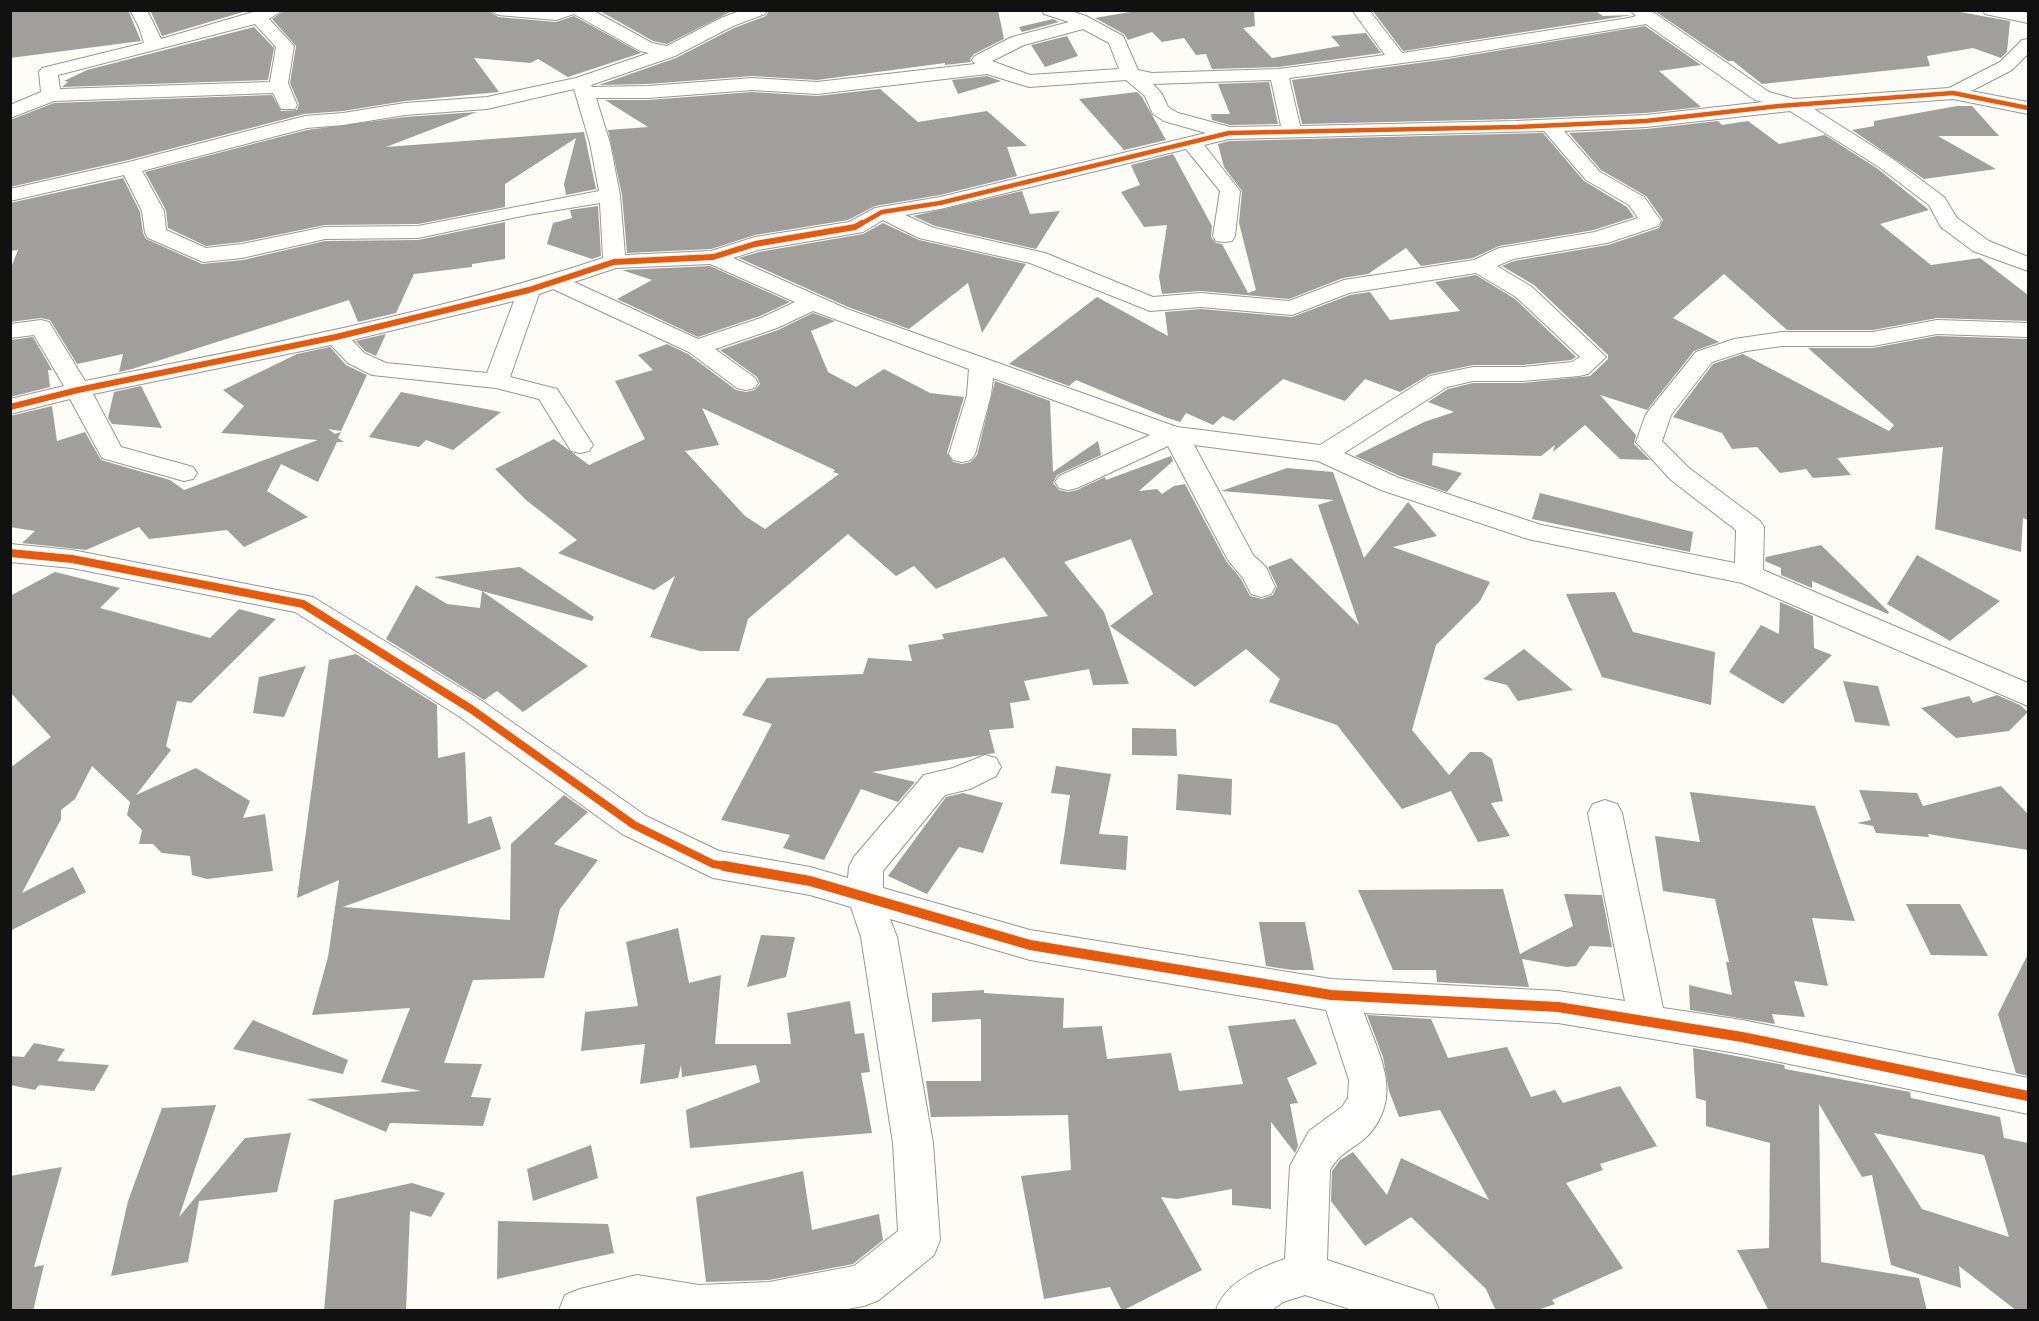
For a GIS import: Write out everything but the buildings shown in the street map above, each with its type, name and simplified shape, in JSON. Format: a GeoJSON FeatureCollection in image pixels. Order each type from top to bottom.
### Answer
{"type":"FeatureCollection","features":[{"type":"Feature","properties":{"kind":"street"},"geometry":{"type":"LineString","coordinates":[[138,10],[148,27],[154,45]]}},
{"type":"Feature","properties":{"kind":"street"},"geometry":{"type":"LineString","coordinates":[[498,10],[556,15],[570,10]]}},
{"type":"Feature","properties":{"kind":"street"},"geometry":{"type":"LineString","coordinates":[[578,10],[646,47],[669,52]]}},
{"type":"Feature","properties":{"kind":"street"},"geometry":{"type":"LineString","coordinates":[[583,88],[669,52],[727,22],[759,10]]}},
{"type":"Feature","properties":{"kind":"street"},"geometry":{"type":"LineString","coordinates":[[1050,10],[1082,21],[1117,40],[1130,74],[1153,94],[1160,110],[1171,117],[1229,133]]}},
{"type":"Feature","properties":{"kind":"street"},"geometry":{"type":"LineString","coordinates":[[1360,10],[1398,58]]}},
{"type":"Feature","properties":{"kind":"street"},"geometry":{"type":"LineString","coordinates":[[1991,10],[2028,18]]}},
{"type":"Feature","properties":{"kind":"street"},"geometry":{"type":"LineString","coordinates":[[10,195],[130,168],[305,122],[343,119],[405,109],[487,103],[583,88],[648,92],[752,84],[817,88],[988,68],[1029,81],[1130,74],[1152,79],[1279,74],[1630,23],[1643,13],[1762,96],[1794,105],[1886,163],[1937,201],[1949,222],[1981,246],[2028,264]]}},
{"type":"Feature","properties":{"kind":"street"},"geometry":{"type":"LineString","coordinates":[[51,95],[48,72],[204,34],[266,14],[285,46],[279,84],[290,110],[305,122]]}},
{"type":"Feature","properties":{"kind":"street"},"geometry":{"type":"LineString","coordinates":[[988,68],[981,60],[1018,41],[1102,14]]}},
{"type":"Feature","properties":{"kind":"street"},"geometry":{"type":"LineString","coordinates":[[1953,93],[2006,66],[2028,44]]}},
{"type":"Feature","properties":{"kind":"street"},"geometry":{"type":"LineString","coordinates":[[1279,74],[1292,131]]}},
{"type":"Feature","properties":{"kind":"street"},"geometry":{"type":"LineString","coordinates":[[10,112],[51,95],[282,87]]}},
{"type":"Feature","properties":{"kind":"street"},"geometry":{"type":"LineString","coordinates":[[583,88],[600,143],[610,195],[614,262]]}},
{"type":"Feature","properties":{"kind":"street"},"geometry":{"type":"LineString","coordinates":[[10,407],[78,390],[336,337],[529,290],[614,262],[713,257],[755,244],[855,227],[882,212],[940,203],[1229,133],[1646,121],[1794,105],[1953,93],[2028,108]]}},
{"type":"Feature","properties":{"kind":"street"},"geometry":{"type":"LineString","coordinates":[[882,212],[927,233],[1036,258],[1150,304],[1202,300],[1292,308],[1344,287],[1480,266],[1507,253],[1599,237],[1650,221],[1636,201],[1593,176],[1549,125]]}},
{"type":"Feature","properties":{"kind":"street"},"geometry":{"type":"LineString","coordinates":[[1191,142],[1230,191],[1224,236]]}},
{"type":"Feature","properties":{"kind":"street"},"geometry":{"type":"LineString","coordinates":[[130,168],[153,210],[156,233],[203,255],[242,251],[325,233],[436,229],[526,209],[610,195]]}},
{"type":"Feature","properties":{"kind":"street"},"geometry":{"type":"LineString","coordinates":[[713,257],[839,314],[1173,434],[1324,454],[1390,484],[1538,533],[1749,575],[2028,695]]}},
{"type":"Feature","properties":{"kind":"street"},"geometry":{"type":"LineString","coordinates":[[1324,454],[1439,381],[1473,374],[1523,374],[1579,369],[1594,357],[1524,292],[1480,266]]}},
{"type":"Feature","properties":{"kind":"street"},"geometry":{"type":"LineString","coordinates":[[555,282],[697,347],[746,383]]}},
{"type":"Feature","properties":{"kind":"street"},"geometry":{"type":"LineString","coordinates":[[496,381],[529,290]]}},
{"type":"Feature","properties":{"kind":"street"},"geometry":{"type":"LineString","coordinates":[[697,347],[769,323],[814,302]]}},
{"type":"Feature","properties":{"kind":"street"},"geometry":{"type":"LineString","coordinates":[[10,331],[41,327],[111,452],[184,473]]}},
{"type":"Feature","properties":{"kind":"street"},"geometry":{"type":"LineString","coordinates":[[1749,575],[1750,527],[1680,474],[1649,442],[1659,414],[1704,357],[1742,344],[1782,339],[1873,339],[1937,327],[2028,330]]}},
{"type":"Feature","properties":{"kind":"street"},"geometry":{"type":"LineString","coordinates":[[336,337],[356,358],[381,370],[496,381],[548,394],[580,445]]}},
{"type":"Feature","properties":{"kind":"street"},"geometry":{"type":"LineString","coordinates":[[962,454],[979,395],[982,364]]}},
{"type":"Feature","properties":{"kind":"street"},"geometry":{"type":"LineString","coordinates":[[1068,482],[1173,434]]}},
{"type":"Feature","properties":{"kind":"street"},"geometry":{"type":"LineString","coordinates":[[1173,434],[1184,449],[1242,560],[1256,574],[1261,587]]}},
{"type":"Feature","properties":{"kind":"street"},"geometry":{"type":"LineString","coordinates":[[10,553],[72,559],[303,604],[471,709],[634,825],[713,864],[810,881],[1030,945],[1339,995],[1558,1007],[1742,1037],[2028,1096]]}},
{"type":"Feature","properties":{"kind":"street"},"geometry":{"type":"LineString","coordinates":[[580,1311],[637,1296],[699,1306],[769,1303],[864,1285],[919,1240],[913,1143],[879,937],[866,899],[866,867],[934,784],[959,780],[985,767]]}},
{"type":"Feature","properties":{"kind":"street"},"geometry":{"type":"LineString","coordinates":[[1605,813],[1648,1022]]}},
{"type":"Feature","properties":{"kind":"street"},"geometry":{"type":"LineString","coordinates":[[1305,1274],[1310,1166],[1323,1144],[1356,1120],[1367,1103],[1368,1080],[1339,995]]}},
{"type":"Feature","properties":{"kind":"street"},"geometry":{"type":"LineString","coordinates":[[1237,1311],[1271,1285],[1305,1274],[1418,1311]]}},
{"type":"Feature","properties":{"kind":"cycle path"},"geometry":{"type":"LineString","coordinates":[[10,407],[78,390],[336,337],[529,290],[614,262],[713,257],[755,244],[855,227],[882,212],[940,203],[1229,133],[1516,127],[1646,121],[1779,106],[1953,93],[2028,108]]}},
{"type":"Feature","properties":{"kind":"cycle path"},"geometry":{"type":"LineString","coordinates":[[10,553],[72,559],[303,604],[471,709],[634,825],[713,864],[810,881],[1030,945],[1331,995],[1558,1007],[1742,1037],[2028,1096]]}}]}
